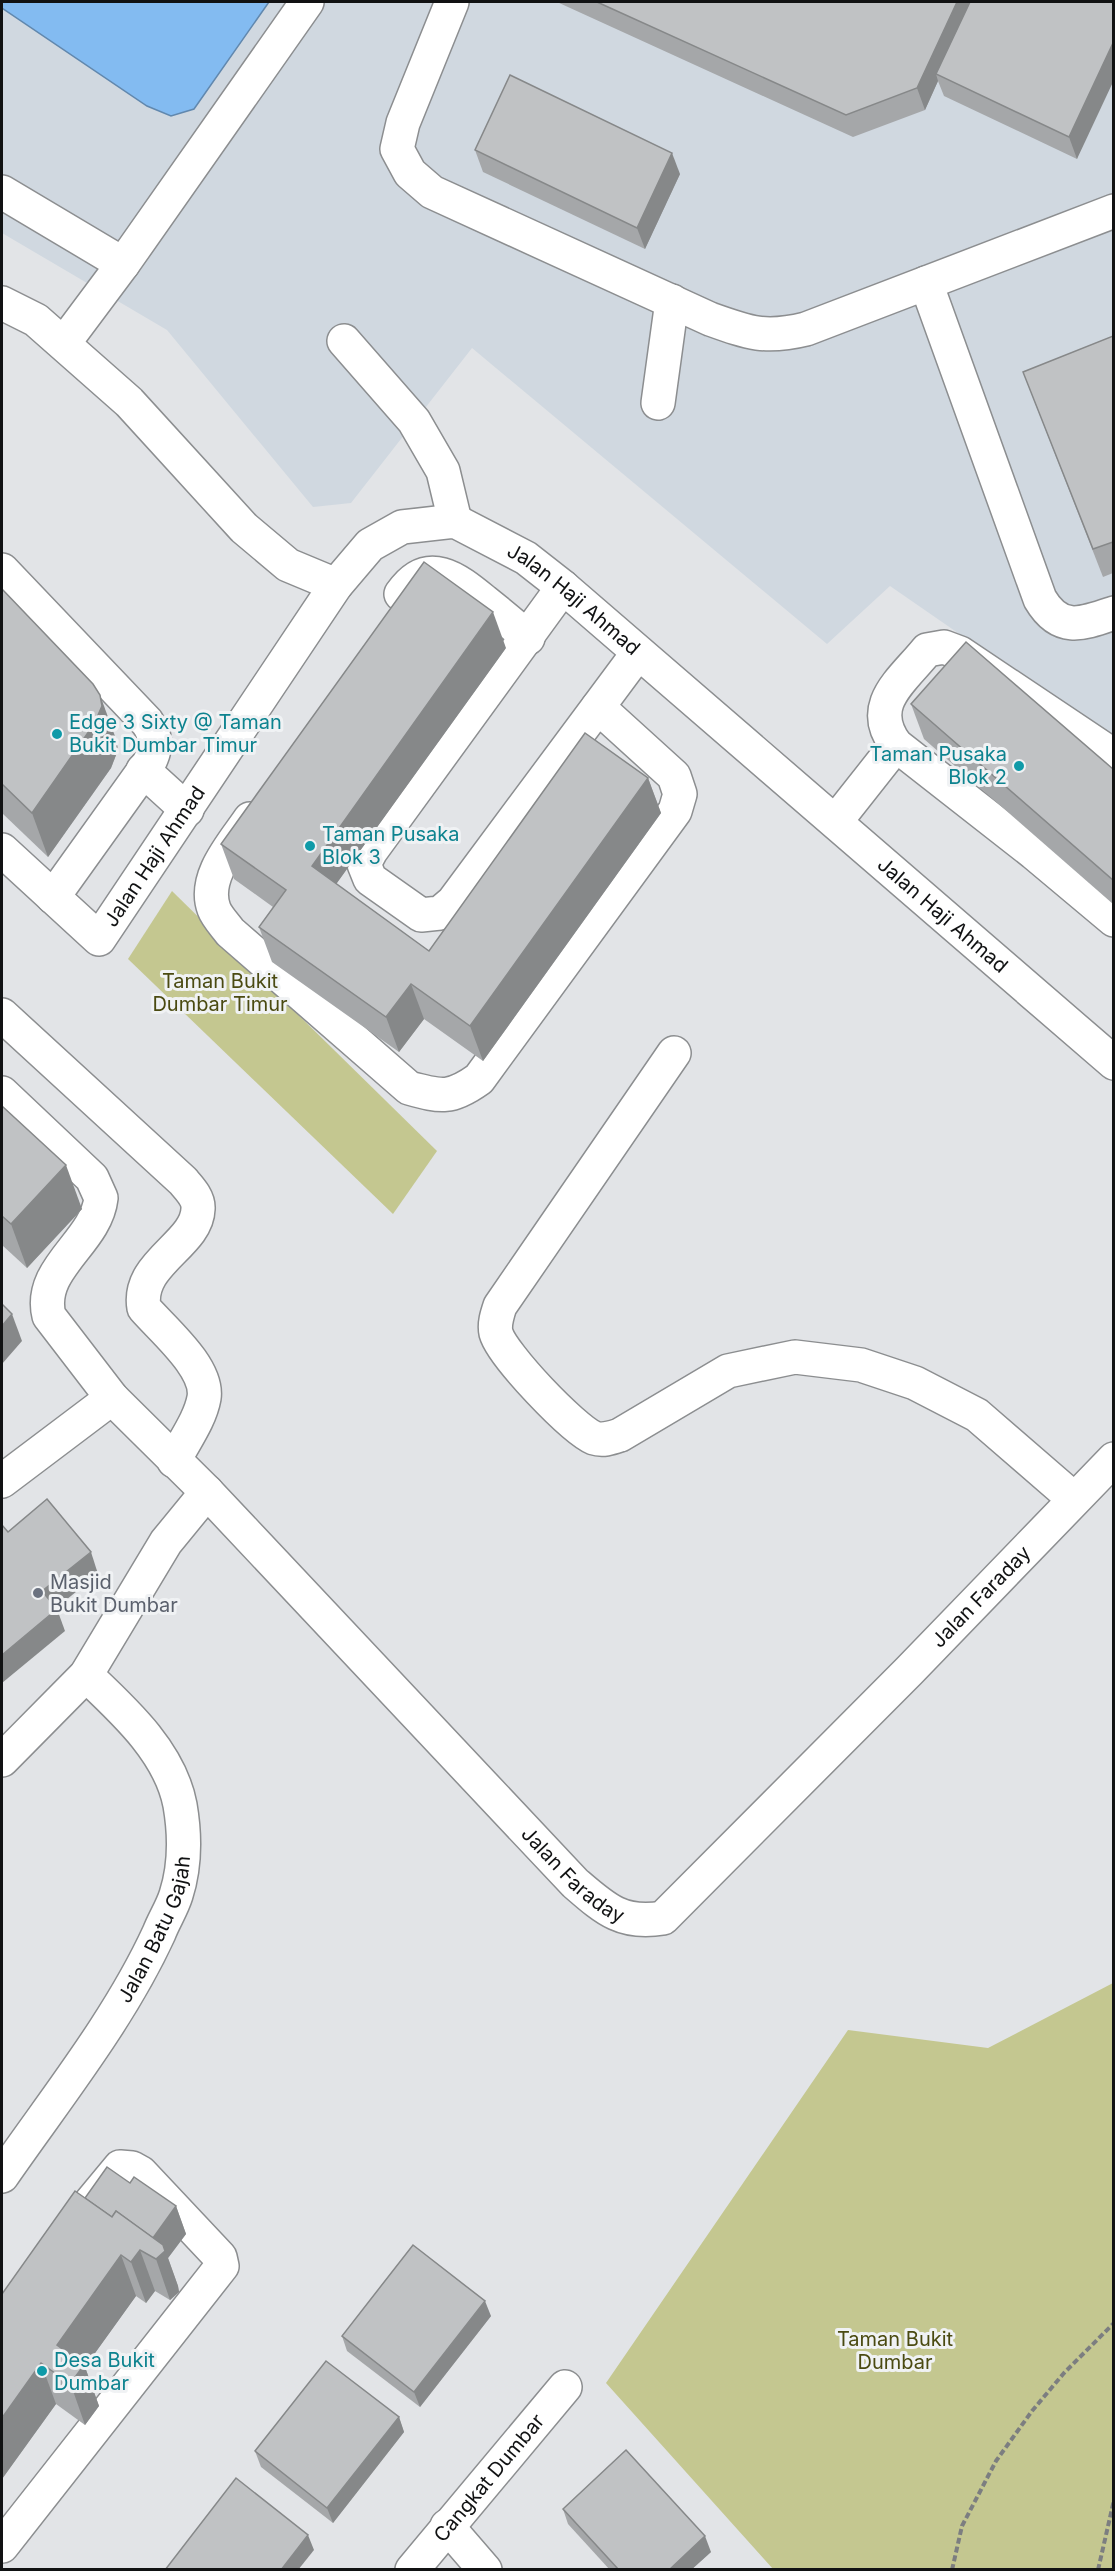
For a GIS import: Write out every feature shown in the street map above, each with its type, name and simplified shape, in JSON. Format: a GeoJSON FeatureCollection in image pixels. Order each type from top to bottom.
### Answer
{"type":"FeatureCollection","features":[{"type":"Feature","properties":{"kind":"street"},"geometry":{"type":"LineString","coordinates":[[64,343],[123,264],[307,2]]}},
{"type":"Feature","properties":{"kind":"street"},"geometry":{"type":"LineString","coordinates":[[452,2],[403,123],[397,149],[410,173],[432,192],[748,333],[778,336],[806,329],[1113,211]]}},
{"type":"Feature","properties":{"kind":"street"},"geometry":{"type":"LineString","coordinates":[[2,192],[123,264]]}},
{"type":"Feature","properties":{"kind":"street"},"geometry":{"type":"LineString","coordinates":[[926,283],[1044,605],[1059,621],[1074,624],[1113,613]]}},
{"type":"Feature","properties":{"kind":"street"},"geometry":{"type":"LineString","coordinates":[[658,403],[672,301]]}},
{"type":"Feature","properties":{"kind":"street"},"geometry":{"type":"LineString","coordinates":[[2,303],[36,320],[129,402],[244,528],[288,565],[336,585]]}},
{"type":"Feature","properties":{"kind":"street"},"geometry":{"type":"LineString","coordinates":[[344,341],[414,421],[443,471],[455,522]]}},
{"type":"Feature","properties":{"kind":"street","name":"Jalan Haji Ahmad"},"geometry":{"type":"LineString","coordinates":[[54,897],[99,939],[336,585],[370,545],[402,527],[455,522],[526,558],[563,587],[1113,1063]]}},
{"type":"Feature","properties":{"kind":"street"},"geometry":{"type":"LineString","coordinates":[[2,570],[147,722],[153,731],[155,742],[154,753],[143,771],[54,897],[2,849]]}},
{"type":"Feature","properties":{"kind":"street"},"geometry":{"type":"LineString","coordinates":[[388,614],[408,584],[420,577],[439,573],[455,578],[528,638]]}},
{"type":"Feature","properties":{"kind":"street"},"geometry":{"type":"LineString","coordinates":[[563,587],[371,851],[364,864],[370,879],[422,915],[440,913],[453,902],[638,653]]}},
{"type":"Feature","properties":{"kind":"street"},"geometry":{"type":"LineString","coordinates":[[1113,756],[960,653],[944,647],[927,650],[884,706],[885,727],[896,745],[1034,853],[1113,920]]}},
{"type":"Feature","properties":{"kind":"street"},"geometry":{"type":"LineString","coordinates":[[267,793],[221,862],[211,889],[214,909],[230,932],[409,1088],[435,1095],[459,1093],[479,1079],[675,811],[680,794],[674,776],[598,707]]}},
{"type":"Feature","properties":{"kind":"street"},"geometry":{"type":"LineString","coordinates":[[836,821],[896,745]]}},
{"type":"Feature","properties":{"kind":"street"},"geometry":{"type":"LineString","coordinates":[[143,771],[187,810]]}},
{"type":"Feature","properties":{"kind":"street"},"geometry":{"type":"LineString","coordinates":[[2,1015],[194,1194],[199,1208],[195,1222],[147,1280],[142,1295],[144,1308],[201,1374],[204,1396],[200,1413],[174,1461]]}},
{"type":"Feature","properties":{"kind":"street"},"geometry":{"type":"LineString","coordinates":[[674,1053],[500,1306],[495,1320],[496,1335],[505,1349],[556,1409],[595,1439],[608,1440],[728,1371],[795,1358],[861,1365],[915,1383],[977,1415],[1074,1499]]}},
{"type":"Feature","properties":{"kind":"street","name":"Jalan Faraday"},"geometry":{"type":"LineString","coordinates":[[2,1093],[98,1188],[101,1198],[100,1209],[49,1287],[46,1302],[49,1316],[112,1398],[207,1492],[576,1884],[619,1917],[643,1922],[663,1918],[901,1679],[1113,1458]]}},
{"type":"Feature","properties":{"kind":"street"},"geometry":{"type":"LineString","coordinates":[[2,1481],[112,1398]]}},
{"type":"Feature","properties":{"kind":"street"},"geometry":{"type":"LineString","coordinates":[[2,1760],[86,1675],[166,1542],[207,1492]]}},
{"type":"Feature","properties":{"kind":"street","name":"Jalan Batu Gajah"},"geometry":{"type":"LineString","coordinates":[[2,2176],[115,2014],[147,1958],[176,1895],[184,1852],[180,1804],[168,1774],[153,1748],[128,1715],[86,1675]]}},
{"type":"Feature","properties":{"kind":"street"},"geometry":{"type":"LineString","coordinates":[[2,2546],[222,2266],[220,2257],[141,2173],[132,2168],[120,2167],[112,2174],[71,2229]]}},
{"type":"Feature","properties":{"kind":"street","name":"Cangkat Dumbar"},"geometry":{"type":"LineString","coordinates":[[412,2570],[565,2387]]}},
{"type":"Feature","properties":{"kind":"street"},"geometry":{"type":"LineString","coordinates":[[447,2526],[485,2570]]}},
{"type":"Feature","properties":{"kind":"path"},"geometry":{"type":"LineString","coordinates":[[952,2570],[962,2526],[996,2461],[1064,2373],[1113,2323]]}},
{"type":"Feature","properties":{"kind":"path"},"geometry":{"type":"LineString","coordinates":[[1098,2570],[1113,2500]]}},
{"type":"Feature","properties":{"kind":"shaded area"},"geometry":{"type":"Polygon","coordinates":[[[2,2],[1113,2],[1113,740],[890,586],[827,644],[472,348],[351,503],[313,507],[167,330],[2,233],[2,2]]]}},
{"type":"Feature","properties":{"kind":"green space","name":"Taman Bukit Dumbar Timur"},"geometry":{"type":"Polygon","coordinates":[[[172,891],[437,1151],[393,1214],[128,959],[172,891]]]}},
{"type":"Feature","properties":{"kind":"green space","name":"Taman Bukit Dumbar"},"geometry":{"type":"Polygon","coordinates":[[[1113,1983],[1113,2569],[773,2569],[606,2383],[848,2030],[988,2048],[1113,1983]]]}},
{"type":"Feature","properties":{"kind":"water"},"geometry":{"type":"Polygon","coordinates":[[[2,2],[269,2],[194,109],[171,116],[147,106],[2,8],[2,2]]]}},
{"type":"Feature","properties":{"kind":"building"},"geometry":{"type":"Polygon","coordinates":[[[597,2],[957,2],[917,88],[846,115],[597,2]]]}},
{"type":"Feature","properties":{"kind":"building"},"geometry":{"type":"Polygon","coordinates":[[[970,2],[1113,2],[1113,43],[1069,137],[936,74],[970,2]]]}},
{"type":"Feature","properties":{"kind":"building"},"geometry":{"type":"Polygon","coordinates":[[[510,75],[672,153],[637,228],[475,150],[510,75]]]}},
{"type":"Feature","properties":{"kind":"building"},"geometry":{"type":"Polygon","coordinates":[[[1113,336],[1113,542],[1093,549],[1023,372],[1113,336]]]}},
{"type":"Feature","properties":{"kind":"building","name":"Taman Pusaka Blok 3"},"geometry":{"type":"Polygon","coordinates":[[[424,562],[493,612],[312,866],[429,951],[585,733],[648,778],[470,1026],[411,984],[386,1017],[259,927],[286,890],[221,844],[424,562]]]}},
{"type":"Feature","properties":{"kind":"building","name":"Edge 3 Sixty @ Taman Bukit Dumbar Timur"},"geometry":{"type":"Polygon","coordinates":[[[2,589],[93,684],[100,695],[102,706],[94,724],[32,813],[2,784],[2,589]]]}},
{"type":"Feature","properties":{"kind":"building","name":"Taman Pusaka Blok 2"},"geometry":{"type":"Polygon","coordinates":[[[966,642],[1113,769],[1113,880],[911,704],[966,642]]]}},
{"type":"Feature","properties":{"kind":"building"},"geometry":{"type":"Polygon","coordinates":[[[2,1106],[66,1165],[11,1224],[2,1216],[2,1106]]]}},
{"type":"Feature","properties":{"kind":"building"},"geometry":{"type":"Polygon","coordinates":[[[2,1304],[12,1314],[2,1326],[2,1304]]]}},
{"type":"Feature","properties":{"kind":"building","name":"Masjid Bukit Dumbar"},"geometry":{"type":"Polygon","coordinates":[[[47,1499],[91,1552],[42,1591],[57,1609],[2,1655],[2,1525],[8,1532],[47,1499]]]}},
{"type":"Feature","properties":{"kind":"building"},"geometry":{"type":"Polygon","coordinates":[[[107,2167],[130,2183],[134,2177],[176,2206],[153,2238],[116,2211],[112,2217],[85,2198],[107,2167]]]}},
{"type":"Feature","properties":{"kind":"building"},"geometry":{"type":"Polygon","coordinates":[[[75,2191],[112,2217],[116,2211],[163,2245],[165,2251],[156,2259],[140,2250],[131,2262],[121,2255],[57,2345],[84,2365],[70,2384],[41,2363],[2,2418],[2,2294],[75,2191]]]}},
{"type":"Feature","properties":{"kind":"building"},"geometry":{"type":"Polygon","coordinates":[[[413,2245],[485,2301],[414,2392],[342,2336],[413,2245]]]}},
{"type":"Feature","properties":{"kind":"building"},"geometry":{"type":"Polygon","coordinates":[[[326,2361],[399,2417],[327,2508],[255,2451],[326,2361]]]}},
{"type":"Feature","properties":{"kind":"building"},"geometry":{"type":"Polygon","coordinates":[[[626,2450],[705,2536],[669,2570],[619,2570],[563,2509],[626,2450]]]}},
{"type":"Feature","properties":{"kind":"building"},"geometry":{"type":"Polygon","coordinates":[[[236,2478],[308,2535],[281,2570],[165,2570],[236,2478]]]}},
{"type":"Feature","properties":{"kind":"place","name":"Edge 3 Sixty @ Taman Bukit Dumbar Timur"},"geometry":{"type":"Point","coordinates":[57,734]}},
{"type":"Feature","properties":{"kind":"place","name":"Taman Pusaka Blok 2"},"geometry":{"type":"Point","coordinates":[1019,766]}},
{"type":"Feature","properties":{"kind":"place","name":"Taman Pusaka Blok 3"},"geometry":{"type":"Point","coordinates":[310,846]}},
{"type":"Feature","properties":{"kind":"place","name":"Masjid Bukit Dumbar"},"geometry":{"type":"Point","coordinates":[38,1593]}},
{"type":"Feature","properties":{"kind":"place","name":"Desa Bukit Dumbar"},"geometry":{"type":"Point","coordinates":[42,2371]}}]}
